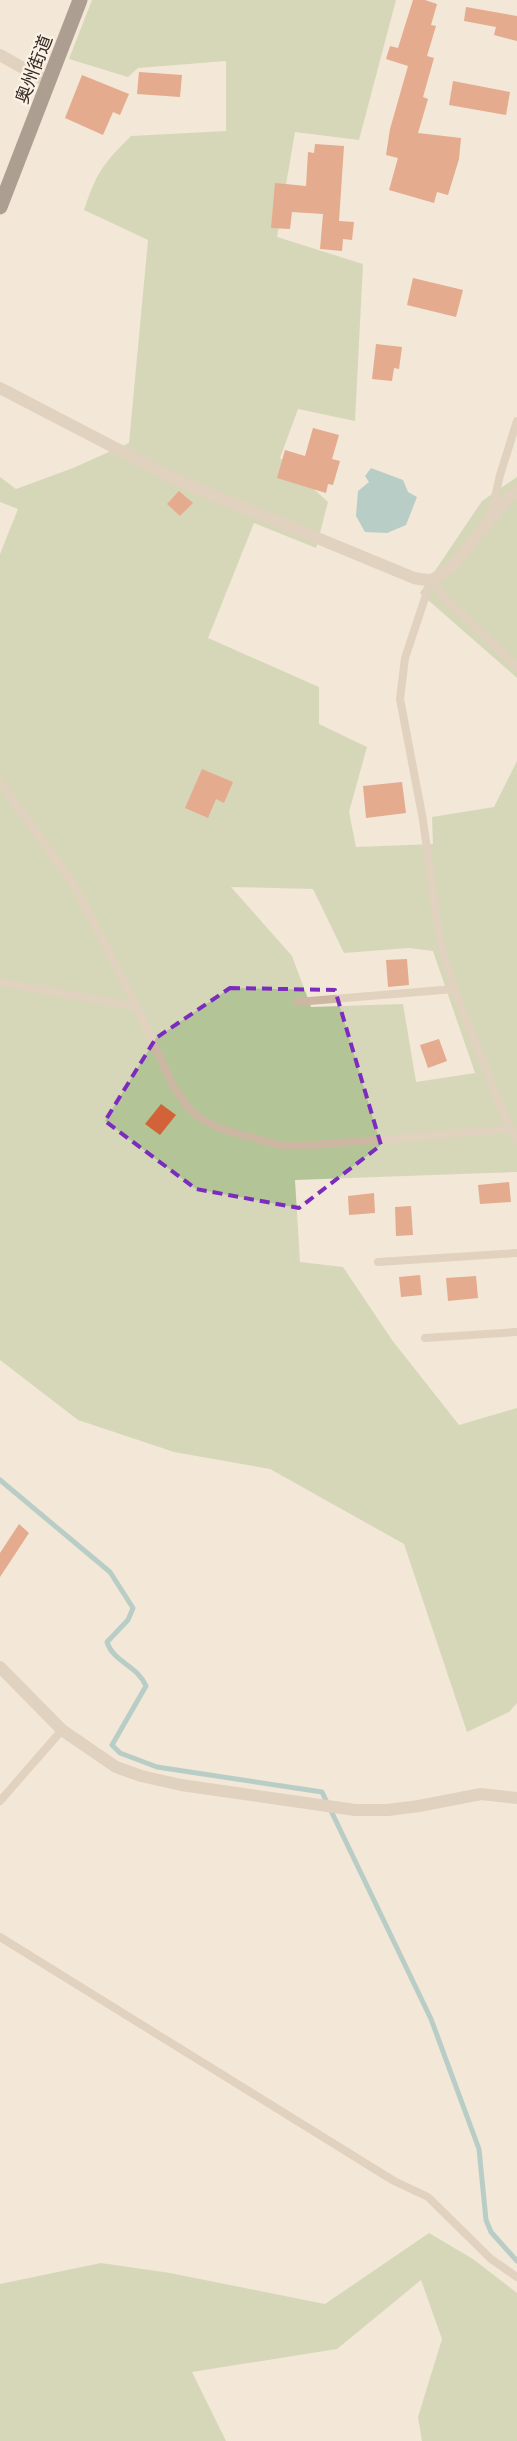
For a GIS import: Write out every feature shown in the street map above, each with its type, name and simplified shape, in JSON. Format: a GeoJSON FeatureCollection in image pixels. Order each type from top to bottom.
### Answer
{"type":"FeatureCollection","features":[{"type":"Feature","properties":{"kind":"highway","name":"奥州街道"},"geometry":{"type":"LineString","coordinates":[[0,207],[80,0]]}},
{"type":"Feature","properties":{"kind":"street"},"geometry":{"type":"LineString","coordinates":[[0,55],[48,82]]}},
{"type":"Feature","properties":{"kind":"street"},"geometry":{"type":"LineString","coordinates":[[0,388],[177,480],[414,578],[431,580],[446,572],[490,517],[517,490]]}},
{"type":"Feature","properties":{"kind":"street"},"geometry":{"type":"LineString","coordinates":[[0,1667],[62,1730],[116,1767],[140,1776],[181,1785],[355,1810],[404,1808],[481,1794],[517,1798]]}},
{"type":"Feature","properties":{"kind":"lane"},"geometry":{"type":"LineString","coordinates":[[490,517],[500,474],[517,421]]}},
{"type":"Feature","properties":{"kind":"lane"},"geometry":{"type":"LineString","coordinates":[[431,580],[443,596],[517,667]]}},
{"type":"Feature","properties":{"kind":"lane"},"geometry":{"type":"LineString","coordinates":[[431,580],[405,658],[400,699],[423,820],[439,936],[454,989],[517,1140]]}},
{"type":"Feature","properties":{"kind":"lane"},"geometry":{"type":"LineString","coordinates":[[0,782],[74,885],[136,1007],[172,1084],[188,1108],[201,1119],[221,1129],[279,1145],[315,1145],[511,1129]]}},
{"type":"Feature","properties":{"kind":"lane"},"geometry":{"type":"LineString","coordinates":[[0,982],[136,1007]]}},
{"type":"Feature","properties":{"kind":"lane"},"geometry":{"type":"LineString","coordinates":[[297,1002],[454,989]]}},
{"type":"Feature","properties":{"kind":"lane"},"geometry":{"type":"LineString","coordinates":[[378,1262],[517,1253]]}},
{"type":"Feature","properties":{"kind":"lane"},"geometry":{"type":"LineString","coordinates":[[425,1338],[517,1332]]}},
{"type":"Feature","properties":{"kind":"lane"},"geometry":{"type":"LineString","coordinates":[[0,1801],[62,1730]]}},
{"type":"Feature","properties":{"kind":"lane"},"geometry":{"type":"LineString","coordinates":[[0,1937],[394,2181],[428,2197],[491,2259],[517,2277]]}},
{"type":"Feature","properties":{"kind":"highlighted area"},"geometry":{"type":"Polygon","coordinates":[[[230,988],[335,990],[381,1145],[299,1208],[196,1189],[105,1121],[156,1038],[230,988]]]}},
{"type":"Feature","properties":{"kind":"green space"},"geometry":{"type":"Polygon","coordinates":[[[92,0],[396,0],[359,140],[295,132],[277,237],[363,264],[355,421],[298,409],[280,458],[328,502],[316,548],[254,523],[208,638],[319,687],[319,724],[367,747],[349,812],[356,847],[433,844],[432,817],[494,807],[517,761],[517,1172],[295,1180],[300,1262],[343,1267],[392,1340],[459,1425],[517,1408],[517,1703],[509,1712],[467,1732],[404,1544],[270,1469],[174,1452],[78,1420],[0,1360],[0,554],[18,509],[0,502],[0,477],[16,489],[73,468],[129,443],[148,240],[84,210],[101,170],[113,154],[131,136],[226,131],[226,61],[138,68],[128,77],[69,59],[92,0]],[[231,887],[292,956],[311,1007],[403,1004],[416,1082],[475,1073],[433,951],[409,948],[344,953],[313,889],[231,887]]]}},
{"type":"Feature","properties":{"kind":"green space"},"geometry":{"type":"Polygon","coordinates":[[[517,477],[517,678],[420,593],[482,501],[517,477]]]}},
{"type":"Feature","properties":{"kind":"green space"},"geometry":{"type":"Polygon","coordinates":[[[429,2233],[473,2259],[517,2293],[517,2441],[422,2441],[418,2417],[442,2339],[421,2280],[337,2349],[192,2372],[226,2441],[0,2441],[0,2284],[101,2263],[170,2273],[325,2304],[429,2233]]]}},
{"type":"Feature","properties":{"kind":"water"},"geometry":{"type":"Polygon","coordinates":[[[371,468],[403,480],[408,492],[417,497],[406,525],[387,533],[365,532],[356,516],[358,491],[369,482],[365,476],[371,468]]]}},
{"type":"Feature","properties":{"kind":"building"},"geometry":{"type":"Polygon","coordinates":[[[413,0],[425,0],[437,4],[431,25],[436,26],[427,56],[434,58],[423,97],[428,99],[418,133],[461,138],[459,159],[448,195],[437,192],[434,203],[389,190],[398,158],[386,155],[390,129],[408,66],[386,59],[390,46],[398,48],[413,0]]]}},
{"type":"Feature","properties":{"kind":"building"},"geometry":{"type":"Polygon","coordinates":[[[466,7],[517,16],[517,41],[494,35],[496,27],[464,21],[466,7]]]}},
{"type":"Feature","properties":{"kind":"building"},"geometry":{"type":"Polygon","coordinates":[[[139,72],[182,75],[180,97],[137,94],[139,72]]]}},
{"type":"Feature","properties":{"kind":"building"},"geometry":{"type":"Polygon","coordinates":[[[82,75],[129,94],[120,115],[113,112],[103,135],[65,118],[82,75]]]}},
{"type":"Feature","properties":{"kind":"building"},"geometry":{"type":"Polygon","coordinates":[[[453,81],[510,92],[506,115],[449,105],[453,81]]]}},
{"type":"Feature","properties":{"kind":"building"},"geometry":{"type":"Polygon","coordinates":[[[315,144],[344,146],[339,221],[354,222],[352,240],[343,239],[342,251],[320,249],[323,214],[292,212],[290,229],[271,228],[275,183],[306,186],[308,152],[314,153],[315,144]]]}},
{"type":"Feature","properties":{"kind":"building"},"geometry":{"type":"Polygon","coordinates":[[[413,278],[463,290],[456,317],[407,305],[413,278]]]}},
{"type":"Feature","properties":{"kind":"building"},"geometry":{"type":"Polygon","coordinates":[[[376,344],[402,347],[399,369],[394,368],[392,381],[372,379],[376,344]]]}},
{"type":"Feature","properties":{"kind":"building"},"geometry":{"type":"Polygon","coordinates":[[[313,428],[339,435],[332,459],[340,461],[333,485],[328,484],[326,493],[277,478],[285,450],[305,456],[313,428]]]}},
{"type":"Feature","properties":{"kind":"building"},"geometry":{"type":"Polygon","coordinates":[[[179,491],[193,503],[180,516],[167,504],[179,491]]]}},
{"type":"Feature","properties":{"kind":"building"},"geometry":{"type":"Polygon","coordinates":[[[202,769],[233,782],[224,803],[216,799],[208,818],[185,808],[202,769]]]}},
{"type":"Feature","properties":{"kind":"building"},"geometry":{"type":"Polygon","coordinates":[[[402,782],[406,813],[366,818],[363,786],[402,782]]]}},
{"type":"Feature","properties":{"kind":"building"},"geometry":{"type":"Polygon","coordinates":[[[407,959],[409,985],[388,987],[386,960],[407,959]]]}},
{"type":"Feature","properties":{"kind":"building"},"geometry":{"type":"Polygon","coordinates":[[[439,1039],[447,1061],[428,1068],[420,1045],[439,1039]]]}},
{"type":"Feature","properties":{"kind":"building"},"geometry":{"type":"Polygon","coordinates":[[[161,1104],[176,1115],[160,1135],[145,1124],[161,1104]]]}},
{"type":"Feature","properties":{"kind":"building"},"geometry":{"type":"Polygon","coordinates":[[[509,1182],[511,1202],[480,1204],[478,1185],[509,1182]]]}},
{"type":"Feature","properties":{"kind":"building"},"geometry":{"type":"Polygon","coordinates":[[[374,1193],[375,1213],[349,1215],[348,1196],[374,1193]]]}},
{"type":"Feature","properties":{"kind":"building"},"geometry":{"type":"Polygon","coordinates":[[[411,1206],[413,1235],[396,1236],[395,1207],[411,1206]]]}},
{"type":"Feature","properties":{"kind":"building"},"geometry":{"type":"Polygon","coordinates":[[[420,1275],[422,1295],[401,1297],[399,1277],[420,1275]]]}},
{"type":"Feature","properties":{"kind":"building"},"geometry":{"type":"Polygon","coordinates":[[[476,1276],[478,1298],[448,1301],[446,1278],[476,1276]]]}},
{"type":"Feature","properties":{"kind":"building"},"geometry":{"type":"Polygon","coordinates":[[[19,1524],[29,1533],[0,1577],[0,1553],[19,1524]]]}},
{"type":"Feature","properties":{"kind":"waterway"},"geometry":{"type":"LineString","coordinates":[[0,1480],[110,1572],[133,1608],[128,1620],[107,1642],[114,1654],[137,1673],[146,1686],[112,1745],[120,1753],[157,1767],[322,1792],[431,2019],[479,2149],[486,2220],[491,2232],[517,2261]]}}]}
